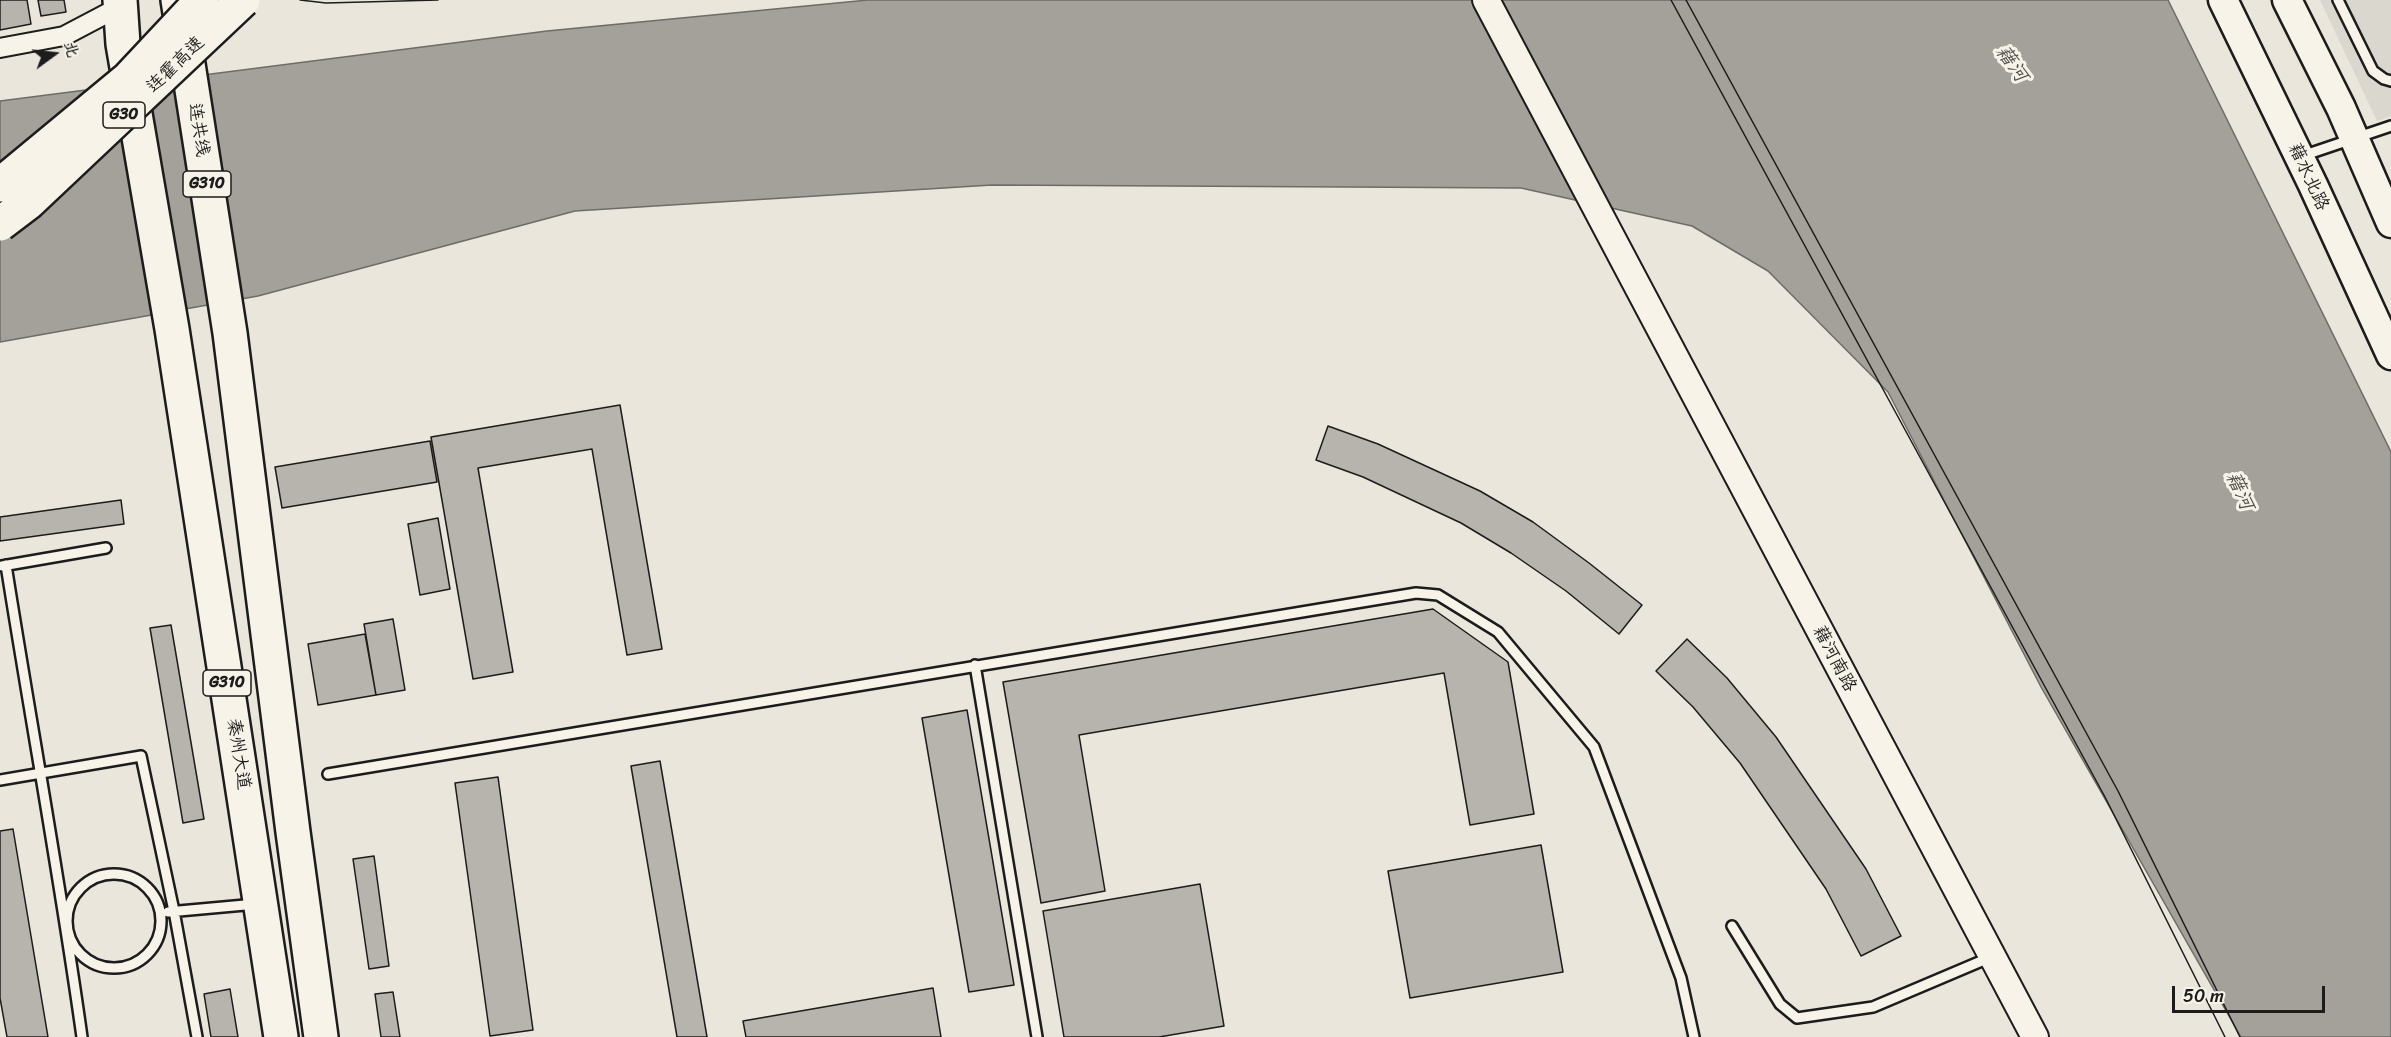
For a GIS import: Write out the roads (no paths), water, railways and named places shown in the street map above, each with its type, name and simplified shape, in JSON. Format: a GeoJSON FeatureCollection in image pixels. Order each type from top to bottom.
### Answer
{"type":"FeatureCollection","features":[{"type":"Feature","properties":{"kind":"highway","name":"连共线"},"geometry":{"type":"LineString","coordinates":[[178,0],[230,333],[288,797],[321,1037]]}},
{"type":"Feature","properties":{"kind":"highway","name":"连霍高速"},"geometry":{"type":"LineString","coordinates":[[0,185],[128,79],[202,0]]}},
{"type":"Feature","properties":{"kind":"highway","name":"连霍高速"},"geometry":{"type":"LineString","coordinates":[[0,224],[29,202],[243,0]]}},
{"type":"Feature","properties":{"kind":"highway","name":"秦州大道"},"geometry":{"type":"LineString","coordinates":[[121,3],[123,44],[172,329],[281,1037]]}},
{"type":"Feature","properties":{"kind":"main road","name":"藉河南路"},"geometry":{"type":"LineString","coordinates":[[1486,0],[2035,1037]]}},
{"type":"Feature","properties":{"kind":"main road","name":"藉水北路"},"geometry":{"type":"LineString","coordinates":[[2223,0],[2391,355]]}},
{"type":"Feature","properties":{"kind":"main road"},"geometry":{"type":"LineString","coordinates":[[2287,0],[2354,138],[2391,223]]}},
{"type":"Feature","properties":{"kind":"street"},"geometry":{"type":"LineString","coordinates":[[0,48],[64,36],[121,3]]}},
{"type":"Feature","properties":{"kind":"lane"},"geometry":{"type":"LineString","coordinates":[[2338,0],[2373,71],[2391,81]]}},
{"type":"Feature","properties":{"kind":"lane"},"geometry":{"type":"LineString","coordinates":[[2299,157],[2391,126]]}},
{"type":"Feature","properties":{"kind":"lane"},"geometry":{"type":"LineString","coordinates":[[82,1037],[67,929],[3,566],[106,548]]}},
{"type":"Feature","properties":{"kind":"lane"},"geometry":{"type":"LineString","coordinates":[[328,774],[1416,593],[1438,595],[1498,632],[1594,747],[1681,978],[1694,1037]]}},
{"type":"Feature","properties":{"kind":"lane"},"geometry":{"type":"LineString","coordinates":[[975,665],[1037,1037]]}},
{"type":"Feature","properties":{"kind":"lane"},"geometry":{"type":"LineString","coordinates":[[0,780],[141,756],[174,911],[197,1037]]}},
{"type":"Feature","properties":{"kind":"lane"},"geometry":{"type":"LineString","coordinates":[[105,874],[130,876],[141,882],[157,901],[160,913],[158,937],[152,948],[144,957],[122,968],[98,965],[87,960],[74,946],[67,929],[69,904],[75,894],[94,878],[105,874]]}},
{"type":"Feature","properties":{"kind":"lane"},"geometry":{"type":"LineString","coordinates":[[160,913],[261,903]]}},
{"type":"Feature","properties":{"kind":"lane"},"geometry":{"type":"LineString","coordinates":[[1732,926],[1780,1004],[1797,1018],[1873,1007],[1992,957]]}},
{"type":"Feature","properties":{"kind":"water","name":"藉河"},"geometry":{"type":"Polygon","coordinates":[[[868,0],[2168,0],[2391,452],[2391,1037],[2241,1037],[2041,687],[1888,392],[1768,271],[1692,226],[1521,188],[992,185],[575,211],[258,296],[0,342],[0,101],[547,31],[868,0]]]}},
{"type":"Feature","properties":{"kind":"tram line"},"geometry":{"type":"LineString","coordinates":[[300,0],[326,3],[438,0]]}},
{"type":"Feature","properties":{"kind":"tram line"},"geometry":{"type":"LineString","coordinates":[[1671,0],[2105,797],[2225,1037]]}},
{"type":"Feature","properties":{"kind":"tram line"},"geometry":{"type":"LineString","coordinates":[[1686,0],[2118,791],[2240,1037]]}}]}
